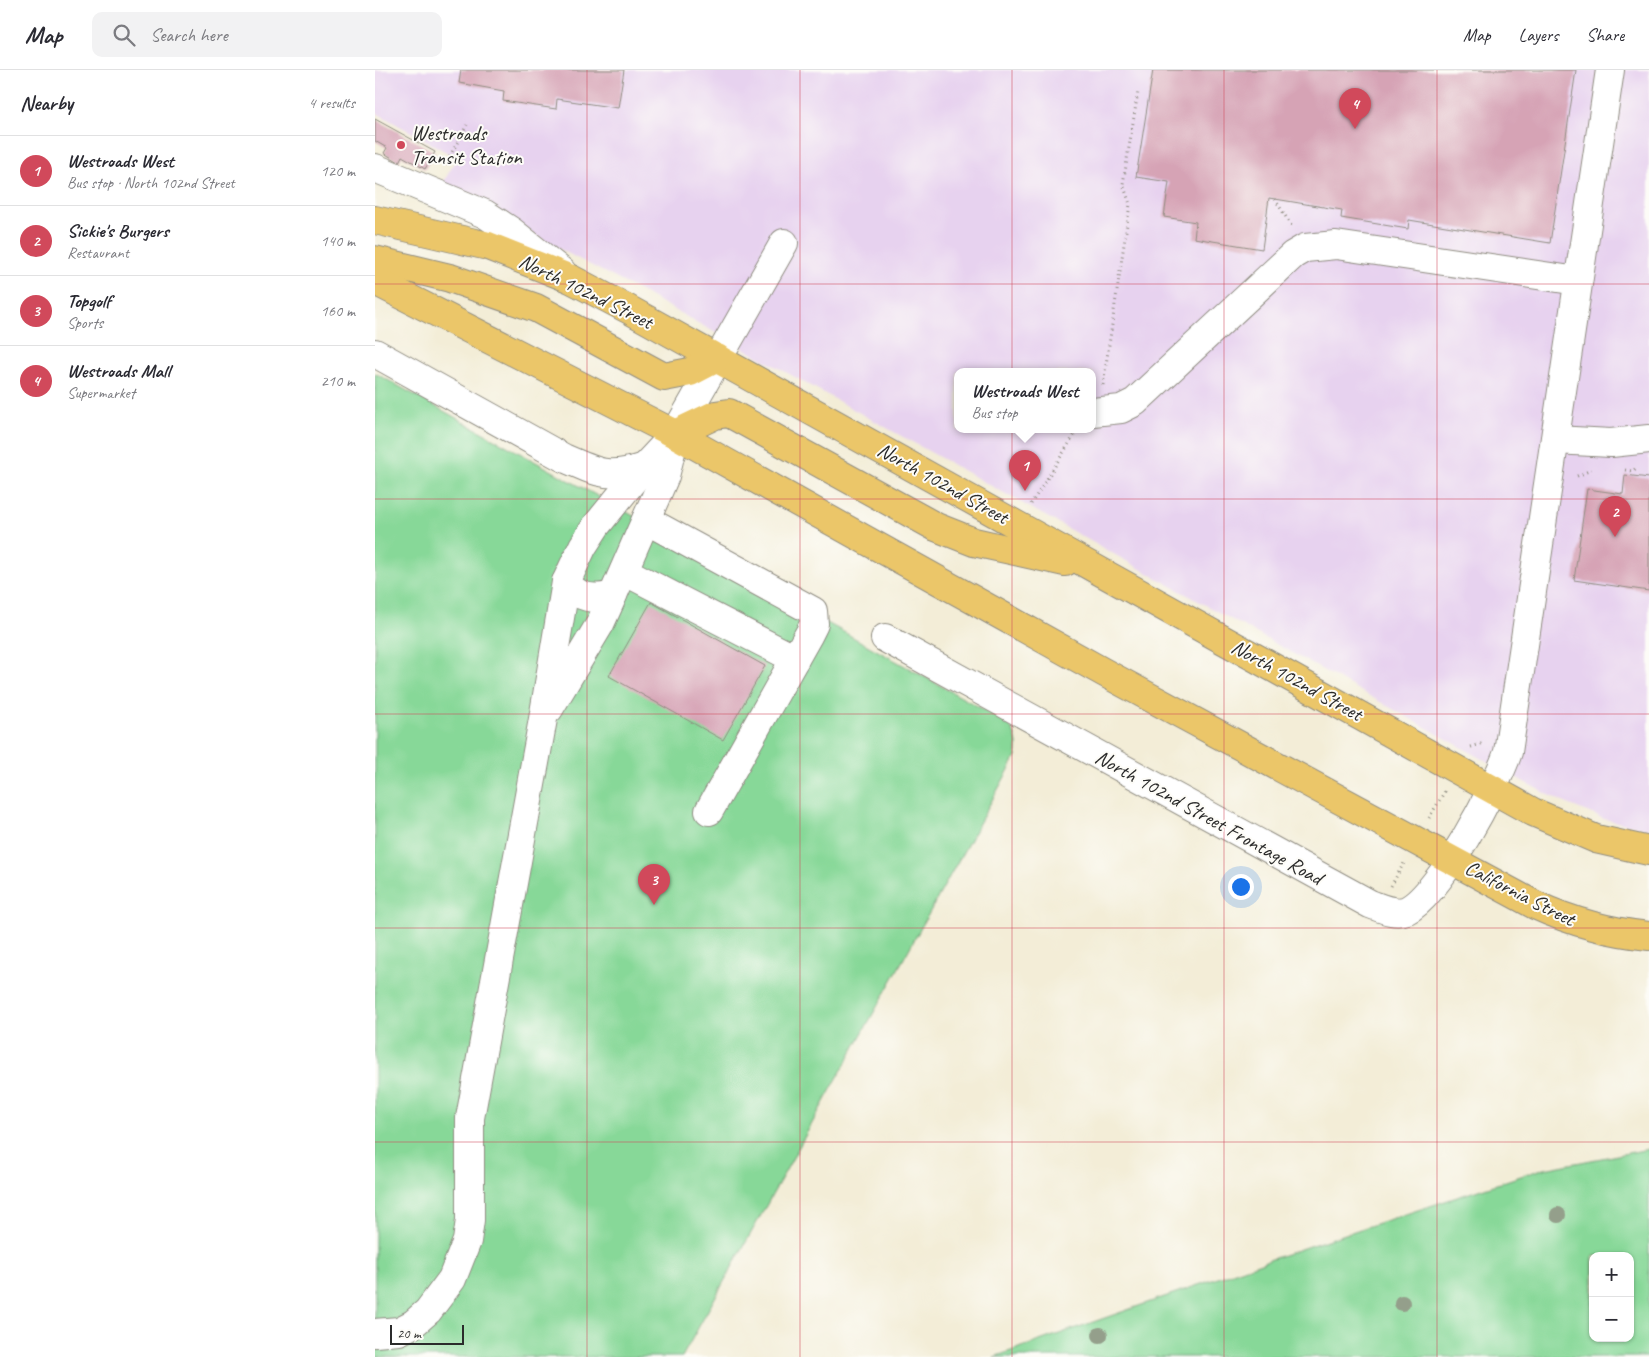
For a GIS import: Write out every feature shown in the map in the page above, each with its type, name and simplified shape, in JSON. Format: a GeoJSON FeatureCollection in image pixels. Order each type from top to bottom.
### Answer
{"type":"FeatureCollection","features":[{"type":"Feature","properties":{"kind":"main road","name":"North 102nd Street"},"geometry":{"type":"LineString","coordinates":[[375,220],[464,239],[507,253],[571,279],[717,358],[1492,790]]}},
{"type":"Feature","properties":{"kind":"main road"},"geometry":{"type":"LineString","coordinates":[[375,260],[450,278],[536,308],[664,377],[690,372],[717,358]]}},
{"type":"Feature","properties":{"kind":"main road"},"geometry":{"type":"LineString","coordinates":[[375,281],[675,434],[1105,673],[1451,858]]}},
{"type":"Feature","properties":{"kind":"main road"},"geometry":{"type":"LineString","coordinates":[[675,434],[715,415],[729,413],[936,528],[973,542],[1029,553],[1106,574]]}},
{"type":"Feature","properties":{"kind":"main road"},"geometry":{"type":"LineString","coordinates":[[1492,790],[1572,830],[1610,843],[1649,852]]}},
{"type":"Feature","properties":{"kind":"main road","name":"California Street"},"geometry":{"type":"LineString","coordinates":[[1451,858],[1510,892],[1568,920],[1604,930],[1649,936]]}},
{"type":"Feature","properties":{"kind":"street","name":"North 102nd Street Frontage Road"},"geometry":{"type":"LineString","coordinates":[[885,638],[1370,904],[1392,912],[1406,910],[1419,902],[1432,888],[1492,790],[1508,752],[1610,70]]}},
{"type":"Feature","properties":{"kind":"street"},"geometry":{"type":"LineString","coordinates":[[375,168],[485,214],[511,231],[571,279]]}},
{"type":"Feature","properties":{"kind":"street"},"geometry":{"type":"LineString","coordinates":[[375,1333],[399,1331],[413,1324],[427,1311],[451,1279],[467,1241],[470,1220],[470,1118],[543,719],[566,582],[583,546],[597,526],[644,467],[675,434],[784,242]]}},
{"type":"Feature","properties":{"kind":"street"},"geometry":{"type":"LineString","coordinates":[[1097,402],[1121,409],[1135,402],[1293,255],[1305,248],[1336,245],[1578,282]]}},
{"type":"Feature","properties":{"kind":"street"},"geometry":{"type":"LineString","coordinates":[[375,353],[565,458],[597,472],[610,475],[644,467]]}},
{"type":"Feature","properties":{"kind":"street"},"geometry":{"type":"LineString","coordinates":[[543,719],[600,624],[613,596],[665,476],[675,434]]}},
{"type":"Feature","properties":{"kind":"street"},"geometry":{"type":"LineString","coordinates":[[1555,440],[1611,443],[1649,439]]}},
{"type":"Feature","properties":{"kind":"street"},"geometry":{"type":"LineString","coordinates":[[565,458],[582,472],[590,482],[595,494],[597,526]]}},
{"type":"Feature","properties":{"kind":"street"},"geometry":{"type":"LineString","coordinates":[[646,520],[813,611],[814,624],[709,811]]}},
{"type":"Feature","properties":{"kind":"street"},"geometry":{"type":"LineString","coordinates":[[624,571],[795,659]]}},
{"type":"Feature","properties":{"kind":"street"},"geometry":{"type":"LineString","coordinates":[[566,582],[572,590],[590,599],[613,596]]}},
{"type":"Feature","properties":{"kind":"path"},"geometry":{"type":"LineString","coordinates":[[1097,402],[1130,204],[1123,184],[1138,92]]}},
{"type":"Feature","properties":{"kind":"path"},"geometry":{"type":"LineString","coordinates":[[445,165],[467,125]]}},
{"type":"Feature","properties":{"kind":"path"},"geometry":{"type":"LineString","coordinates":[[1275,199],[1295,232]]}},
{"type":"Feature","properties":{"kind":"path"},"geometry":{"type":"LineString","coordinates":[[1030,504],[1075,433]]}},
{"type":"Feature","properties":{"kind":"path"},"geometry":{"type":"LineString","coordinates":[[1617,469],[1633,470],[1639,465],[1644,465]]}},
{"type":"Feature","properties":{"kind":"path"},"geometry":{"type":"LineString","coordinates":[[1569,482],[1583,472],[1596,469]]}},
{"type":"Feature","properties":{"kind":"path"},"geometry":{"type":"LineString","coordinates":[[1431,814],[1445,790]]}},
{"type":"Feature","properties":{"kind":"path"},"geometry":{"type":"LineString","coordinates":[[1387,893],[1404,863]]}},
{"type":"Feature","properties":{"kind":"shaded area"},"geometry":{"type":"Polygon","coordinates":[[[375,70],[1649,70],[1649,829],[1604,819],[1563,802],[1526,783],[642,292],[550,244],[443,183],[457,158],[375,112],[375,70]]]}},
{"type":"Feature","properties":{"kind":"green space"},"geometry":{"type":"Polygon","coordinates":[[[375,373],[1008,723],[1016,739],[1016,757],[682,1357],[375,1357],[375,373]]]}},
{"type":"Feature","properties":{"kind":"green space"},"geometry":{"type":"Polygon","coordinates":[[[1649,1149],[1649,1357],[994,1357],[1309,1246],[1539,1170],[1649,1149]]]}},
{"type":"Feature","properties":{"kind":"building"},"geometry":{"type":"Polygon","coordinates":[[[461,70],[624,70],[618,108],[557,99],[556,109],[503,101],[504,91],[459,83],[461,70]]]}},
{"type":"Feature","properties":{"kind":"building"},"geometry":{"type":"Polygon","coordinates":[[[1153,70],[1576,70],[1550,243],[1409,220],[1408,229],[1341,218],[1342,210],[1269,198],[1262,249],[1194,238],[1196,222],[1164,217],[1169,182],[1136,177],[1153,70]]]}},
{"type":"Feature","properties":{"kind":"building","name":"Westroads Transit Station"},"geometry":{"type":"Polygon","coordinates":[[[375,119],[435,152],[425,169],[402,156],[399,162],[384,153],[387,148],[375,141],[375,119]]]}},
{"type":"Feature","properties":{"kind":"building"},"geometry":{"type":"Polygon","coordinates":[[[1625,475],[1649,478],[1649,591],[1574,580],[1587,489],[1623,494],[1625,475]]]}},
{"type":"Feature","properties":{"kind":"building"},"geometry":{"type":"Polygon","coordinates":[[[651,602],[765,666],[723,740],[609,676],[651,602]]]}},
{"type":"Feature","properties":{"kind":"place","name":"Westroads Mall"},"geometry":{"type":"Point","coordinates":[1355,129]}},
{"type":"Feature","properties":{"kind":"place","name":"Westroads Transit Station"},"geometry":{"type":"Point","coordinates":[401,145]}},
{"type":"Feature","properties":{"kind":"place","name":"Westroads West"},"geometry":{"type":"Point","coordinates":[1025,491]}},
{"type":"Feature","properties":{"kind":"place","name":"Sickie's Burgers"},"geometry":{"type":"Point","coordinates":[1615,537]}},
{"type":"Feature","properties":{"kind":"place","name":"Topgolf"},"geometry":{"type":"Point","coordinates":[654,905]}}]}
